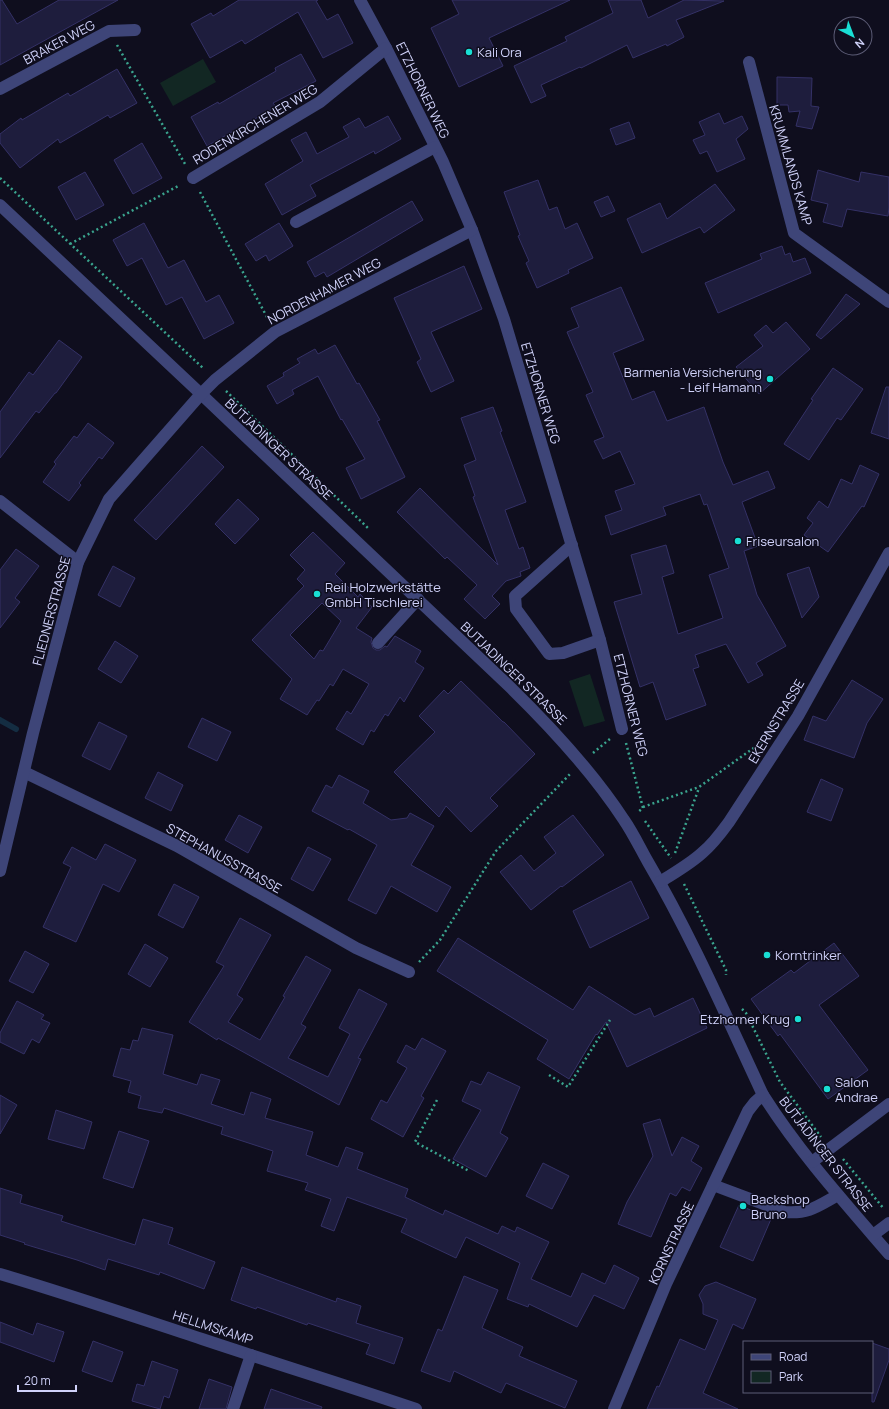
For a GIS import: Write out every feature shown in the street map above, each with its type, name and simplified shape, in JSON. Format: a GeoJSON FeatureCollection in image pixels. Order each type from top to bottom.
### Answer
{"type":"FeatureCollection","features":[{"type":"Feature","properties":{"kind":"street","name":"ETZHORNER WEG"},"geometry":{"type":"LineString","coordinates":[[360,0],[386,48],[435,147],[472,230],[504,319],[600,640],[622,729]]}},
{"type":"Feature","properties":{"kind":"street","name":"BRAKER WEG"},"geometry":{"type":"LineString","coordinates":[[0,89],[109,31],[135,30]]}},
{"type":"Feature","properties":{"kind":"street","name":"RODENKIRCHENER WEG"},"geometry":{"type":"LineString","coordinates":[[193,178],[320,102],[386,48]]}},
{"type":"Feature","properties":{"kind":"street","name":"KRUMMLANDS KAMP"},"geometry":{"type":"LineString","coordinates":[[749,62],[794,233],[889,302]]}},
{"type":"Feature","properties":{"kind":"street"},"geometry":{"type":"LineString","coordinates":[[296,222],[435,147]]}},
{"type":"Feature","properties":{"kind":"street","name":"BUTJADINGER STRASSE"},"geometry":{"type":"LineString","coordinates":[[0,206],[418,599],[547,724],[582,762],[624,820],[688,933],[763,1095],[777,1117],[838,1195],[889,1254]]}},
{"type":"Feature","properties":{"kind":"street","name":"NORDENHAMER WEG"},"geometry":{"type":"LineString","coordinates":[[201,394],[215,380],[275,332],[472,230]]}},
{"type":"Feature","properties":{"kind":"street","name":"FLIEDNERSTRASSE"},"geometry":{"type":"LineString","coordinates":[[0,870],[2,848],[24,772],[78,562],[109,499],[201,394]]}},
{"type":"Feature","properties":{"kind":"street"},"geometry":{"type":"LineString","coordinates":[[0,501],[78,562]]}},
{"type":"Feature","properties":{"kind":"street"},"geometry":{"type":"LineString","coordinates":[[572,545],[515,596],[516,609],[549,654],[563,653],[600,640]]}},
{"type":"Feature","properties":{"kind":"street","name":"EKERNSTRASSE"},"geometry":{"type":"LineString","coordinates":[[660,882],[702,853],[718,836],[733,816],[798,716],[889,553]]}},
{"type":"Feature","properties":{"kind":"street"},"geometry":{"type":"LineString","coordinates":[[378,643],[418,599]]}},
{"type":"Feature","properties":{"kind":"street","name":"STEPHANUSSTRASSE"},"geometry":{"type":"LineString","coordinates":[[24,772],[177,846],[356,948],[409,972]]}},
{"type":"Feature","properties":{"kind":"street","name":"KORNSTRASSE"},"geometry":{"type":"LineString","coordinates":[[614,1409],[666,1284],[748,1111],[763,1095]]}},
{"type":"Feature","properties":{"kind":"street"},"geometry":{"type":"LineString","coordinates":[[812,1162],[889,1104]]}},
{"type":"Feature","properties":{"kind":"street"},"geometry":{"type":"LineString","coordinates":[[713,1185],[785,1212],[798,1213],[811,1210],[838,1195]]}},
{"type":"Feature","properties":{"kind":"street"},"geometry":{"type":"LineString","coordinates":[[873,1235],[889,1223]]}},
{"type":"Feature","properties":{"kind":"street","name":"HELLMSKAMP"},"geometry":{"type":"LineString","coordinates":[[0,1274],[339,1382],[416,1409]]}},
{"type":"Feature","properties":{"kind":"street"},"geometry":{"type":"LineString","coordinates":[[233,1409],[251,1355]]}},
{"type":"Feature","properties":{"kind":"path"},"geometry":{"type":"LineString","coordinates":[[52,254],[193,178]]}},
{"type":"Feature","properties":{"kind":"path"},"geometry":{"type":"LineString","coordinates":[[409,972],[440,940],[496,851],[582,762],[622,729]]}},
{"type":"Feature","properties":{"kind":"path","name":"ETZHORNER WEG"},"geometry":{"type":"LineString","coordinates":[[622,729],[643,808]]}},
{"type":"Feature","properties":{"kind":"path"},"geometry":{"type":"LineString","coordinates":[[699,787],[673,860],[638,812],[643,808],[699,787],[767,738]]}},
{"type":"Feature","properties":{"kind":"path"},"geometry":{"type":"LineString","coordinates":[[678,871],[726,970],[727,981]]}},
{"type":"Feature","properties":{"kind":"path"},"geometry":{"type":"LineString","coordinates":[[741,1008],[746,1013],[780,1082],[818,1134],[832,1146],[889,1214]]}},
{"type":"Feature","properties":{"kind":"path"},"geometry":{"type":"LineString","coordinates":[[549,1075],[568,1087],[610,1020]]}},
{"type":"Feature","properties":{"kind":"path"},"geometry":{"type":"LineString","coordinates":[[437,1100],[415,1142],[469,1171]]}},
{"type":"Feature","properties":{"kind":"green space"},"geometry":{"type":"Polygon","coordinates":[[[203,59],[216,82],[173,106],[160,83],[203,59]]]}},
{"type":"Feature","properties":{"kind":"green space"},"geometry":{"type":"Polygon","coordinates":[[[590,674],[605,721],[584,727],[569,681],[590,674]]]}},
{"type":"Feature","properties":{"kind":"building"},"geometry":{"type":"Polygon","coordinates":[[[0,0],[2,0],[17,24],[59,0],[118,0],[0,65],[0,0]]]}},
{"type":"Feature","properties":{"kind":"building"},"geometry":{"type":"Polygon","coordinates":[[[239,0],[318,0],[316,1],[327,20],[338,14],[353,43],[323,58],[298,12],[245,44],[242,40],[210,58],[191,24],[211,13],[213,16],[239,0]]]}},
{"type":"Feature","properties":{"kind":"building","name":"Kali Ora"},"geometry":{"type":"Polygon","coordinates":[[[452,0],[570,0],[489,38],[503,66],[459,87],[431,28],[459,14],[452,0]]]}},
{"type":"Feature","properties":{"kind":"building"},"geometry":{"type":"Polygon","coordinates":[[[608,0],[641,0],[648,18],[684,0],[724,1],[676,20],[684,37],[667,46],[666,44],[633,58],[627,45],[581,68],[580,67],[541,85],[546,96],[531,103],[514,66],[567,41],[565,37],[613,13],[608,0]]]}},
{"type":"Feature","properties":{"kind":"building"},"geometry":{"type":"Polygon","coordinates":[[[301,54],[316,81],[273,103],[276,107],[207,146],[191,117],[218,102],[219,104],[276,71],[275,68],[301,54]]]}},
{"type":"Feature","properties":{"kind":"building"},"geometry":{"type":"Polygon","coordinates":[[[117,69],[137,103],[110,118],[108,115],[60,143],[58,139],[20,168],[0,143],[0,134],[21,118],[22,120],[68,93],[70,96],[117,69]]]}},
{"type":"Feature","properties":{"kind":"building"},"geometry":{"type":"Polygon","coordinates":[[[777,77],[812,78],[811,106],[819,107],[812,129],[796,126],[800,111],[789,112],[788,105],[777,105],[777,77]]]}},
{"type":"Feature","properties":{"kind":"building"},"geometry":{"type":"Polygon","coordinates":[[[719,113],[724,124],[742,116],[748,129],[736,139],[745,159],[717,172],[707,151],[700,154],[693,140],[705,135],[699,122],[719,113]]]}},
{"type":"Feature","properties":{"kind":"building"},"geometry":{"type":"Polygon","coordinates":[[[388,116],[401,139],[375,154],[374,151],[310,185],[316,196],[282,215],[265,184],[303,161],[291,140],[306,132],[317,154],[349,137],[343,127],[359,118],[365,128],[388,116]]]}},
{"type":"Feature","properties":{"kind":"building"},"geometry":{"type":"Polygon","coordinates":[[[629,122],[635,138],[616,145],[610,129],[629,122]]]}},
{"type":"Feature","properties":{"kind":"building"},"geometry":{"type":"Polygon","coordinates":[[[142,143],[162,178],[133,194],[114,160],[142,143]]]}},
{"type":"Feature","properties":{"kind":"building"},"geometry":{"type":"Polygon","coordinates":[[[818,170],[859,182],[861,172],[889,177],[888,216],[847,209],[842,227],[823,222],[828,204],[811,200],[818,170]]]}},
{"type":"Feature","properties":{"kind":"building"},"geometry":{"type":"Polygon","coordinates":[[[85,172],[104,205],[76,220],[58,187],[85,172]]]}},
{"type":"Feature","properties":{"kind":"building"},"geometry":{"type":"Polygon","coordinates":[[[538,180],[549,210],[557,207],[565,229],[577,223],[593,258],[568,270],[569,273],[537,288],[526,263],[529,261],[518,236],[520,235],[504,192],[538,180]]]}},
{"type":"Feature","properties":{"kind":"building"},"geometry":{"type":"Polygon","coordinates":[[[715,184],[735,210],[704,233],[700,227],[642,253],[627,219],[660,203],[667,219],[715,184]]]}},
{"type":"Feature","properties":{"kind":"building"},"geometry":{"type":"Polygon","coordinates":[[[608,196],[615,211],[601,217],[594,202],[608,196]]]}},
{"type":"Feature","properties":{"kind":"building"},"geometry":{"type":"Polygon","coordinates":[[[412,201],[423,220],[327,277],[324,272],[315,277],[307,262],[412,201]]]}},
{"type":"Feature","properties":{"kind":"building"},"geometry":{"type":"Polygon","coordinates":[[[144,223],[168,268],[184,260],[206,302],[219,295],[234,323],[204,339],[182,297],[166,305],[142,258],[127,266],[113,240],[144,223]]]}},
{"type":"Feature","properties":{"kind":"building"},"geometry":{"type":"Polygon","coordinates":[[[279,223],[293,246],[269,261],[266,255],[256,261],[245,244],[279,223]]]}},
{"type":"Feature","properties":{"kind":"building"},"geometry":{"type":"Polygon","coordinates":[[[782,246],[785,255],[790,253],[793,262],[805,258],[811,273],[718,313],[705,283],[762,259],[760,254],[782,246]]]}},
{"type":"Feature","properties":{"kind":"building"},"geometry":{"type":"Polygon","coordinates":[[[464,266],[482,309],[431,332],[454,381],[431,392],[417,362],[421,359],[394,298],[464,266]]]}},
{"type":"Feature","properties":{"kind":"building"},"geometry":{"type":"Polygon","coordinates":[[[621,287],[644,340],[613,353],[632,400],[654,391],[667,421],[704,407],[723,462],[733,485],[768,471],[775,488],[742,502],[758,546],[744,551],[757,595],[786,646],[756,663],[763,675],[748,683],[726,644],[695,655],[699,667],[693,669],[706,705],[666,720],[653,682],[640,687],[614,602],[642,594],[631,555],[666,545],[674,573],[662,577],[678,634],[723,618],[709,575],[729,568],[707,504],[704,505],[700,494],[663,507],[666,515],[611,535],[605,516],[622,510],[615,491],[635,484],[620,451],[603,459],[594,441],[604,437],[586,395],[593,392],[567,332],[579,327],[571,308],[621,287]]]}},
{"type":"Feature","properties":{"kind":"building"},"geometry":{"type":"Polygon","coordinates":[[[846,294],[860,304],[821,339],[816,335],[846,294]]]}},
{"type":"Feature","properties":{"kind":"building"},"geometry":{"type":"Polygon","coordinates":[[[786,322],[810,349],[759,394],[736,367],[763,346],[754,335],[766,325],[773,333],[786,322]]]}},
{"type":"Feature","properties":{"kind":"building"},"geometry":{"type":"Polygon","coordinates":[[[59,340],[82,357],[56,393],[39,413],[36,411],[0,458],[0,412],[29,372],[33,375],[59,340]]]}},
{"type":"Feature","properties":{"kind":"building"},"geometry":{"type":"Polygon","coordinates":[[[335,345],[357,384],[359,383],[380,420],[377,421],[405,477],[361,499],[346,468],[365,459],[342,419],[341,420],[318,376],[292,390],[294,394],[277,404],[267,386],[284,376],[283,373],[300,363],[297,359],[315,349],[318,354],[335,345]]]}},
{"type":"Feature","properties":{"kind":"building"},"geometry":{"type":"Polygon","coordinates":[[[833,368],[863,389],[841,420],[837,418],[809,460],[784,444],[813,400],[811,399],[833,368]]]}},
{"type":"Feature","properties":{"kind":"building"},"geometry":{"type":"Polygon","coordinates":[[[886,387],[889,387],[889,439],[871,433],[886,387]]]}},
{"type":"Feature","properties":{"kind":"building"},"geometry":{"type":"Polygon","coordinates":[[[493,407],[502,431],[500,432],[526,502],[505,510],[519,549],[523,547],[530,568],[520,572],[521,576],[506,581],[492,596],[500,604],[485,619],[464,599],[477,585],[447,557],[445,559],[397,512],[420,488],[498,565],[473,497],[475,496],[464,465],[476,460],[461,418],[493,407]]]}},
{"type":"Feature","properties":{"kind":"building"},"geometry":{"type":"Polygon","coordinates":[[[88,423],[114,443],[102,459],[99,457],[79,483],[81,485],[69,501],[43,482],[56,464],[54,462],[74,436],[77,438],[88,423]]]}},
{"type":"Feature","properties":{"kind":"building"},"geometry":{"type":"Polygon","coordinates":[[[202,446],[224,467],[156,540],[134,520],[202,446]]]}},
{"type":"Feature","properties":{"kind":"building"},"geometry":{"type":"Polygon","coordinates":[[[860,465],[879,474],[864,507],[862,506],[828,552],[804,535],[813,523],[807,518],[819,501],[828,508],[841,479],[852,484],[860,465]]]}},
{"type":"Feature","properties":{"kind":"building"},"geometry":{"type":"Polygon","coordinates":[[[238,499],[259,519],[235,544],[215,524],[238,499]]]}},
{"type":"Feature","properties":{"kind":"building"},"geometry":{"type":"Polygon","coordinates":[[[313,532],[345,563],[335,574],[358,597],[360,594],[372,607],[356,628],[372,638],[371,642],[373,648],[380,650],[385,646],[387,647],[395,636],[421,651],[415,662],[424,668],[404,702],[400,697],[388,716],[385,714],[374,732],[371,730],[363,745],[336,729],[347,711],[351,714],[369,684],[343,669],[333,686],[330,684],[319,701],[317,700],[307,715],[280,699],[292,679],[252,640],[304,586],[297,579],[305,570],[290,555],[313,532]],[[322,603],[290,635],[314,659],[320,650],[323,651],[341,621],[322,603]]]}},
{"type":"Feature","properties":{"kind":"building"},"geometry":{"type":"Polygon","coordinates":[[[16,549],[39,566],[15,598],[20,602],[0,628],[0,570],[16,549]]]}},
{"type":"Feature","properties":{"kind":"building"},"geometry":{"type":"Polygon","coordinates":[[[113,566],[135,578],[120,607],[98,595],[113,566]]]}},
{"type":"Feature","properties":{"kind":"building"},"geometry":{"type":"Polygon","coordinates":[[[809,567],[819,597],[802,618],[787,574],[809,567]]]}},
{"type":"Feature","properties":{"kind":"building"},"geometry":{"type":"Polygon","coordinates":[[[115,641],[138,656],[121,683],[98,669],[115,641]]]}},
{"type":"Feature","properties":{"kind":"building"},"geometry":{"type":"Polygon","coordinates":[[[852,680],[883,699],[867,723],[854,758],[804,740],[813,716],[826,721],[852,680]]]}},
{"type":"Feature","properties":{"kind":"building"},"geometry":{"type":"Polygon","coordinates":[[[461,681],[535,754],[490,798],[498,806],[471,832],[446,806],[439,817],[394,772],[435,732],[419,716],[444,690],[448,694],[461,681]]]}},
{"type":"Feature","properties":{"kind":"building"},"geometry":{"type":"Polygon","coordinates":[[[202,718],[231,732],[217,761],[188,747],[202,718]]]}},
{"type":"Feature","properties":{"kind":"building"},"geometry":{"type":"Polygon","coordinates":[[[99,722],[127,736],[110,770],[82,756],[99,722]]]}},
{"type":"Feature","properties":{"kind":"building"},"geometry":{"type":"Polygon","coordinates":[[[158,772],[183,785],[171,811],[145,798],[158,772]]]}},
{"type":"Feature","properties":{"kind":"building"},"geometry":{"type":"Polygon","coordinates":[[[339,775],[369,791],[363,803],[391,820],[407,818],[410,813],[434,826],[411,865],[451,887],[437,912],[391,886],[376,914],[348,900],[377,845],[312,811],[326,785],[332,788],[339,775]]]}},
{"type":"Feature","properties":{"kind":"building"},"geometry":{"type":"Polygon","coordinates":[[[821,779],[843,789],[831,821],[807,812],[821,779]]]}},
{"type":"Feature","properties":{"kind":"building"},"geometry":{"type":"Polygon","coordinates":[[[239,815],[262,827],[248,853],[225,840],[239,815]]]}},
{"type":"Feature","properties":{"kind":"building"},"geometry":{"type":"Polygon","coordinates":[[[573,815],[604,855],[531,910],[500,872],[521,855],[534,871],[556,853],[544,837],[573,815]]]}},
{"type":"Feature","properties":{"kind":"building"},"geometry":{"type":"Polygon","coordinates":[[[105,844],[136,860],[119,892],[103,884],[76,942],[43,927],[71,867],[63,863],[72,847],[96,860],[105,844]]]}},
{"type":"Feature","properties":{"kind":"building"},"geometry":{"type":"Polygon","coordinates":[[[308,847],[331,859],[313,891],[291,879],[308,847]]]}},
{"type":"Feature","properties":{"kind":"building"},"geometry":{"type":"Polygon","coordinates":[[[631,881],[649,918],[590,948],[573,911],[631,881]]]}},
{"type":"Feature","properties":{"kind":"building"},"geometry":{"type":"Polygon","coordinates":[[[174,884],[199,897],[183,928],[158,915],[174,884]]]}},
{"type":"Feature","properties":{"kind":"building"},"geometry":{"type":"Polygon","coordinates":[[[240,918],[271,935],[237,995],[243,999],[228,1022],[260,1040],[285,997],[283,996],[306,956],[331,970],[301,1024],[306,1027],[288,1058],[328,1077],[350,1034],[339,1028],[359,989],[387,1004],[358,1058],[361,1059],[339,1105],[218,1038],[217,1040],[189,1022],[224,966],[216,962],[240,918]]]}},
{"type":"Feature","properties":{"kind":"building"},"geometry":{"type":"Polygon","coordinates":[[[458,938],[573,1010],[589,986],[635,1015],[650,1008],[654,1017],[693,998],[707,1028],[627,1067],[606,1022],[597,1035],[596,1034],[569,1079],[537,1059],[548,1040],[437,971],[458,938]]]}},
{"type":"Feature","properties":{"kind":"building","name":"Etzhorner Krug"},"geometry":{"type":"Polygon","coordinates":[[[834,943],[859,976],[819,1005],[868,1070],[828,1099],[780,1034],[778,1036],[751,999],[791,970],[794,973],[834,943]]]}},
{"type":"Feature","properties":{"kind":"building"},"geometry":{"type":"Polygon","coordinates":[[[145,944],[168,958],[150,987],[128,974],[145,944]]]}},
{"type":"Feature","properties":{"kind":"building"},"geometry":{"type":"Polygon","coordinates":[[[25,951],[49,964],[33,993],[9,981],[25,951]]]}},
{"type":"Feature","properties":{"kind":"building"},"geometry":{"type":"Polygon","coordinates":[[[17,1001],[44,1015],[41,1019],[50,1023],[39,1043],[32,1039],[24,1054],[0,1042],[0,1033],[17,1001]]]}},
{"type":"Feature","properties":{"kind":"building"},"geometry":{"type":"Polygon","coordinates":[[[142,1028],[173,1035],[163,1074],[197,1085],[201,1074],[220,1080],[211,1104],[244,1115],[251,1092],[271,1099],[265,1118],[313,1132],[306,1155],[338,1167],[346,1147],[363,1153],[357,1169],[408,1189],[405,1197],[443,1215],[445,1210],[498,1234],[502,1226],[515,1232],[517,1227],[549,1242],[531,1279],[571,1297],[582,1273],[605,1284],[614,1265],[639,1278],[624,1309],[594,1295],[577,1327],[529,1304],[528,1307],[507,1299],[520,1263],[466,1237],[456,1258],[401,1232],[407,1219],[347,1197],[334,1231],[321,1226],[331,1199],[305,1190],[308,1183],[267,1171],[273,1151],[221,1134],[223,1127],[164,1108],[162,1113],[138,1108],[141,1096],[128,1092],[131,1081],[113,1076],[121,1048],[130,1050],[133,1040],[138,1041],[142,1028]]]}},
{"type":"Feature","properties":{"kind":"building"},"geometry":{"type":"Polygon","coordinates":[[[422,1038],[446,1051],[421,1096],[424,1098],[403,1137],[371,1119],[381,1100],[387,1103],[407,1068],[397,1062],[406,1045],[415,1050],[422,1038]]]}},
{"type":"Feature","properties":{"kind":"building"},"geometry":{"type":"Polygon","coordinates":[[[488,1072],[520,1087],[500,1133],[508,1138],[486,1177],[453,1159],[481,1110],[462,1101],[471,1081],[481,1085],[488,1072]]]}},
{"type":"Feature","properties":{"kind":"building"},"geometry":{"type":"Polygon","coordinates":[[[0,1095],[17,1105],[0,1134],[0,1095]]]}},
{"type":"Feature","properties":{"kind":"building"},"geometry":{"type":"Polygon","coordinates":[[[56,1110],[92,1122],[84,1149],[48,1139],[56,1110]]]}},
{"type":"Feature","properties":{"kind":"building"},"geometry":{"type":"Polygon","coordinates":[[[660,1119],[672,1156],[682,1137],[699,1146],[691,1161],[702,1168],[690,1191],[682,1187],[676,1196],[670,1193],[651,1237],[618,1224],[627,1202],[653,1156],[643,1124],[660,1119]]]}},
{"type":"Feature","properties":{"kind":"building"},"geometry":{"type":"Polygon","coordinates":[[[119,1131],[149,1141],[133,1188],[103,1178],[119,1131]]]}},
{"type":"Feature","properties":{"kind":"building"},"geometry":{"type":"Polygon","coordinates":[[[543,1163],[569,1176],[552,1209],[526,1196],[543,1163]]]}},
{"type":"Feature","properties":{"kind":"building"},"geometry":{"type":"Polygon","coordinates":[[[0,1188],[22,1195],[20,1203],[63,1216],[61,1221],[135,1245],[143,1219],[173,1228],[168,1244],[215,1262],[204,1289],[160,1272],[159,1275],[108,1259],[105,1270],[0,1235],[0,1188]]]}},
{"type":"Feature","properties":{"kind":"building"},"geometry":{"type":"Polygon","coordinates":[[[739,1205],[771,1219],[753,1261],[720,1247],[739,1205]]]}},
{"type":"Feature","properties":{"kind":"building"},"geometry":{"type":"Polygon","coordinates":[[[242,1267],[336,1302],[337,1298],[361,1306],[356,1323],[403,1338],[394,1364],[366,1354],[370,1344],[308,1323],[307,1325],[257,1307],[256,1309],[231,1300],[242,1267]]]}},
{"type":"Feature","properties":{"kind":"building"},"geometry":{"type":"Polygon","coordinates":[[[464,1276],[498,1290],[482,1328],[523,1347],[519,1356],[577,1381],[565,1408],[506,1383],[501,1393],[454,1371],[450,1382],[421,1371],[438,1329],[442,1331],[464,1276]]]}},
{"type":"Feature","properties":{"kind":"building"},"geometry":{"type":"Polygon","coordinates":[[[716,1282],[756,1299],[743,1329],[733,1324],[703,1393],[738,1409],[647,1409],[657,1386],[659,1387],[680,1339],[705,1350],[718,1320],[703,1314],[703,1304],[699,1295],[705,1286],[716,1282]]]}},
{"type":"Feature","properties":{"kind":"building"},"geometry":{"type":"Polygon","coordinates":[[[0,1322],[33,1335],[37,1323],[64,1332],[54,1362],[0,1342],[0,1322]]]}},
{"type":"Feature","properties":{"kind":"building"},"geometry":{"type":"Polygon","coordinates":[[[93,1341],[123,1352],[112,1382],[82,1371],[93,1341]]]}},
{"type":"Feature","properties":{"kind":"building"},"geometry":{"type":"Polygon","coordinates":[[[873,1343],[889,1349],[889,1360],[874,1402],[872,1402],[873,1343]]]}},
{"type":"Feature","properties":{"kind":"building"},"geometry":{"type":"Polygon","coordinates":[[[152,1361],[178,1370],[169,1398],[164,1396],[160,1409],[132,1401],[137,1384],[144,1386],[152,1361]]]}},
{"type":"Feature","properties":{"kind":"building"},"geometry":{"type":"Polygon","coordinates":[[[209,1379],[232,1387],[226,1409],[199,1409],[209,1379]]]}},
{"type":"Feature","properties":{"kind":"building"},"geometry":{"type":"Polygon","coordinates":[[[271,1389],[322,1407],[321,1409],[264,1409],[271,1389]]]}},
{"type":"Feature","properties":{"kind":"waterway"},"geometry":{"type":"LineString","coordinates":[[0,720],[16,729]]}},
{"type":"Feature","properties":{"kind":"place","name":"Kali Ora"},"geometry":{"type":"Point","coordinates":[469,52]}},
{"type":"Feature","properties":{"kind":"place","name":"Barmenia Versicherung - Leif Hamann"},"geometry":{"type":"Point","coordinates":[770,379]}},
{"type":"Feature","properties":{"kind":"place","name":"Friseursalon"},"geometry":{"type":"Point","coordinates":[738,541]}},
{"type":"Feature","properties":{"kind":"place","name":"Reil Holzwerkstätte GmbH Tischlerei"},"geometry":{"type":"Point","coordinates":[317,594]}},
{"type":"Feature","properties":{"kind":"place","name":"Korntrinker"},"geometry":{"type":"Point","coordinates":[767,955]}},
{"type":"Feature","properties":{"kind":"place","name":"Etzhorner Krug"},"geometry":{"type":"Point","coordinates":[798,1019]}},
{"type":"Feature","properties":{"kind":"place","name":"Salon Andrae"},"geometry":{"type":"Point","coordinates":[827,1089]}},
{"type":"Feature","properties":{"kind":"place","name":"Backshop Bruno"},"geometry":{"type":"Point","coordinates":[743,1206]}}]}
